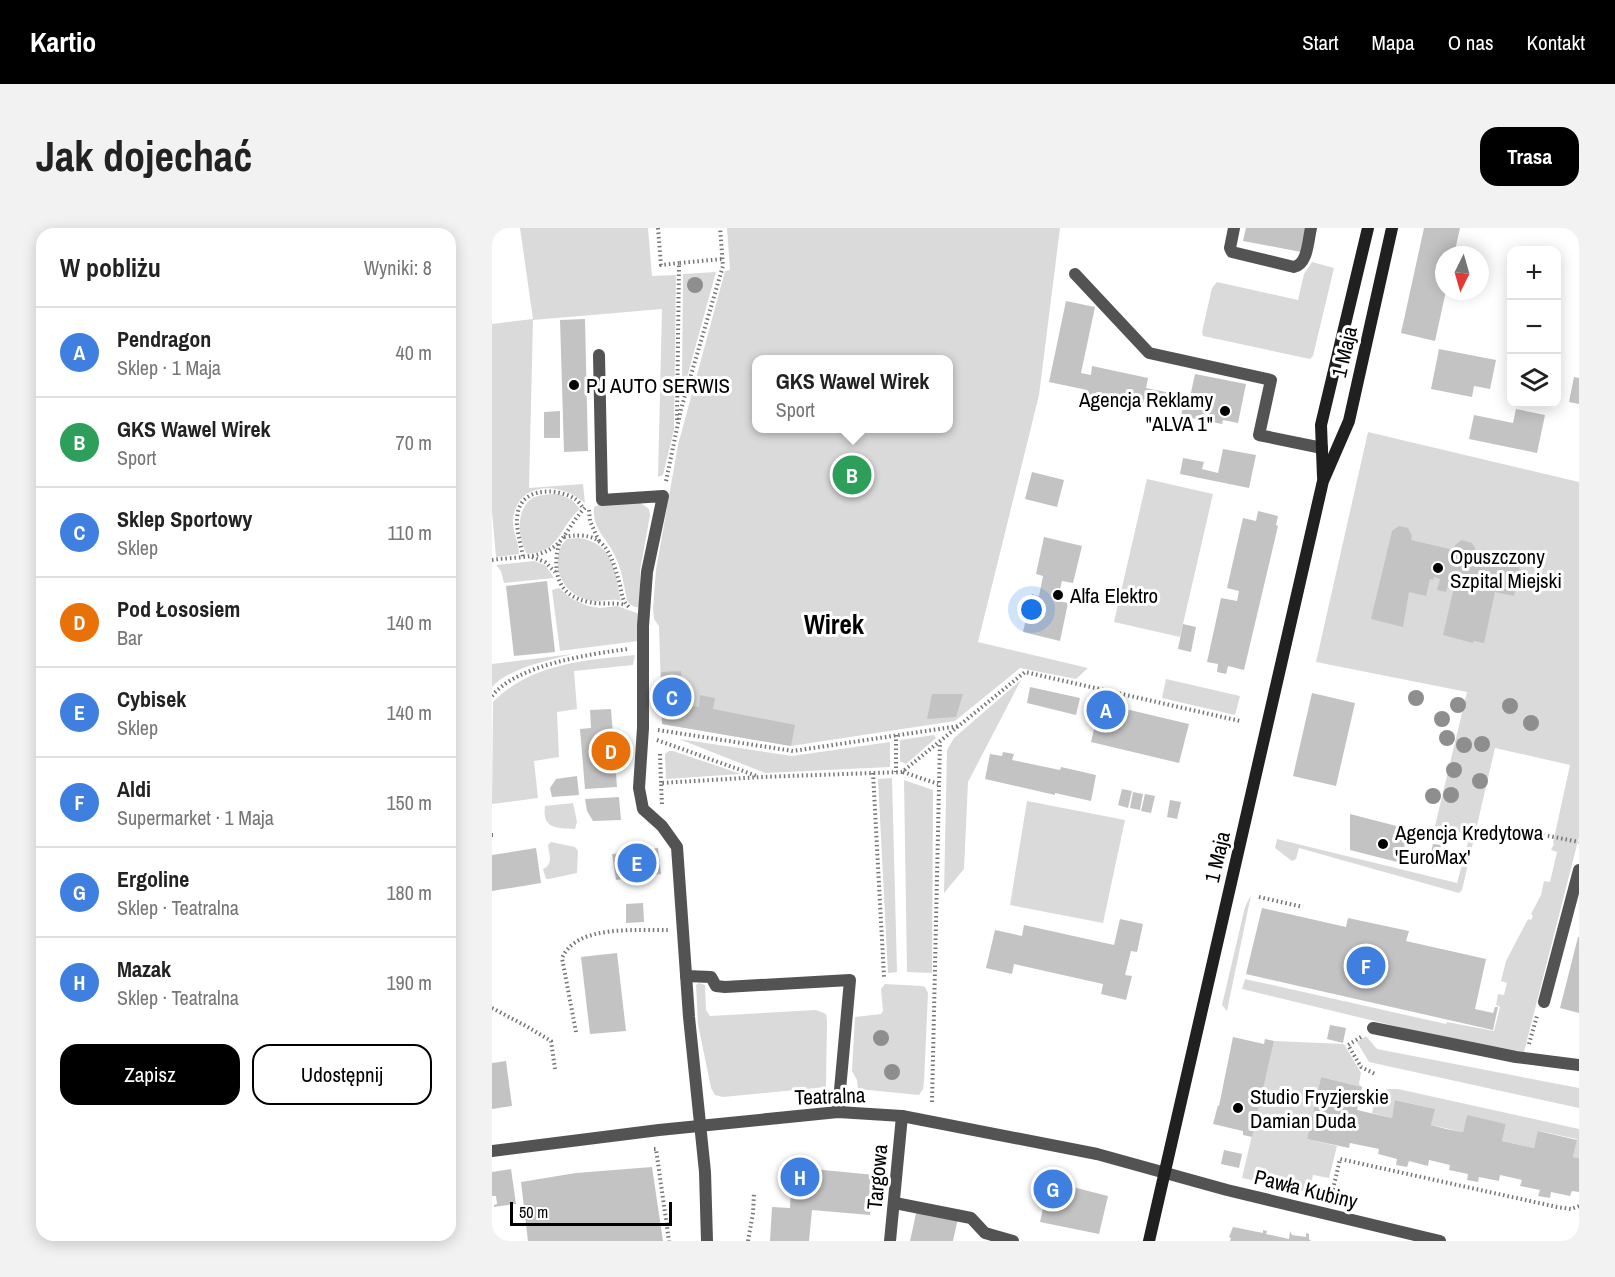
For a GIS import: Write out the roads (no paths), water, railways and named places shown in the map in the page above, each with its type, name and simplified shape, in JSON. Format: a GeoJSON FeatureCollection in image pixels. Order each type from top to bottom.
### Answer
{"type":"FeatureCollection","features":[{"type":"Feature","properties":{"kind":"street"},"geometry":{"type":"LineString","coordinates":[[1234,228],[1230,248],[1232,252],[1294,267],[1299,266],[1303,261],[1311,228]]}},
{"type":"Feature","properties":{"kind":"street","name":"1 Maja"},"geometry":{"type":"LineString","coordinates":[[1323,481],[1321,425],[1368,228]]}},
{"type":"Feature","properties":{"kind":"street","name":"1 Maja"},"geometry":{"type":"LineString","coordinates":[[1149,1241],[1323,481],[1349,421],[1392,228]]}},
{"type":"Feature","properties":{"kind":"street"},"geometry":{"type":"LineString","coordinates":[[1075,274],[1149,352],[1271,380],[1259,435],[1322,448]]}},
{"type":"Feature","properties":{"kind":"street"},"geometry":{"type":"LineString","coordinates":[[599,355],[602,500],[663,496],[647,572],[639,788],[643,809],[662,825],[677,847],[686,976],[705,1172],[707,1241]]}},
{"type":"Feature","properties":{"kind":"street"},"geometry":{"type":"LineString","coordinates":[[1544,1002],[1579,870]]}},
{"type":"Feature","properties":{"kind":"street"},"geometry":{"type":"LineString","coordinates":[[686,976],[711,977],[716,986],[725,987],[850,980],[838,1112]]}},
{"type":"Feature","properties":{"kind":"street"},"geometry":{"type":"LineString","coordinates":[[1373,1028],[1526,1058],[1579,1065]]}},
{"type":"Feature","properties":{"kind":"street","name":"Teatralna"},"geometry":{"type":"LineString","coordinates":[[492,1151],[838,1112],[902,1116],[1097,1154],[1165,1172]]}},
{"type":"Feature","properties":{"kind":"street","name":"Targowa"},"geometry":{"type":"LineString","coordinates":[[890,1241],[902,1116]]}},
{"type":"Feature","properties":{"kind":"street","name":"Pawła Kubiny"},"geometry":{"type":"LineString","coordinates":[[1165,1172],[1227,1190],[1437,1241]]}},
{"type":"Feature","properties":{"kind":"street"},"geometry":{"type":"LineString","coordinates":[[895,1203],[971,1218],[985,1233],[1013,1241]]}},
{"type":"Feature","properties":{"kind":"place","name":"PJ AUTO SERWIS"},"geometry":{"type":"Point","coordinates":[574,385]}},
{"type":"Feature","properties":{"kind":"place","name":"Agencja Reklamy \"ALVA 1\""},"geometry":{"type":"Point","coordinates":[1225,411]}},
{"type":"Feature","properties":{"kind":"place","name":"GKS Wawel Wirek"},"geometry":{"type":"Point","coordinates":[852,475]}},
{"type":"Feature","properties":{"kind":"place","name":"Opuszczony Szpital Miejski"},"geometry":{"type":"Point","coordinates":[1438,568]}},
{"type":"Feature","properties":{"kind":"place","name":"Alfa Elektro"},"geometry":{"type":"Point","coordinates":[1058,595]}},
{"type":"Feature","properties":{"kind":"place","name":"Sklep Sportowy"},"geometry":{"type":"Point","coordinates":[672,697]}},
{"type":"Feature","properties":{"kind":"place","name":"Pendragon"},"geometry":{"type":"Point","coordinates":[1106,710]}},
{"type":"Feature","properties":{"kind":"place","name":"Pod Łososiem"},"geometry":{"type":"Point","coordinates":[611,751]}},
{"type":"Feature","properties":{"kind":"place","name":"Agencja Kredytowa 'EuroMax'"},"geometry":{"type":"Point","coordinates":[1383,844]}},
{"type":"Feature","properties":{"kind":"place","name":"Cybisek"},"geometry":{"type":"Point","coordinates":[637,863]}},
{"type":"Feature","properties":{"kind":"place","name":"Aldi"},"geometry":{"type":"Point","coordinates":[1366,966]}},
{"type":"Feature","properties":{"kind":"place","name":"Studio Fryzjerskie Damian Duda"},"geometry":{"type":"Point","coordinates":[1238,1108]}},
{"type":"Feature","properties":{"kind":"place","name":"Mazak"},"geometry":{"type":"Point","coordinates":[800,1177]}},
{"type":"Feature","properties":{"kind":"place","name":"Ergoline"},"geometry":{"type":"Point","coordinates":[1053,1189]}},
{"type":"Feature","properties":{"kind":"district","name":"Wirek"},"geometry":{"type":"Point","coordinates":[834,624]}}]}
